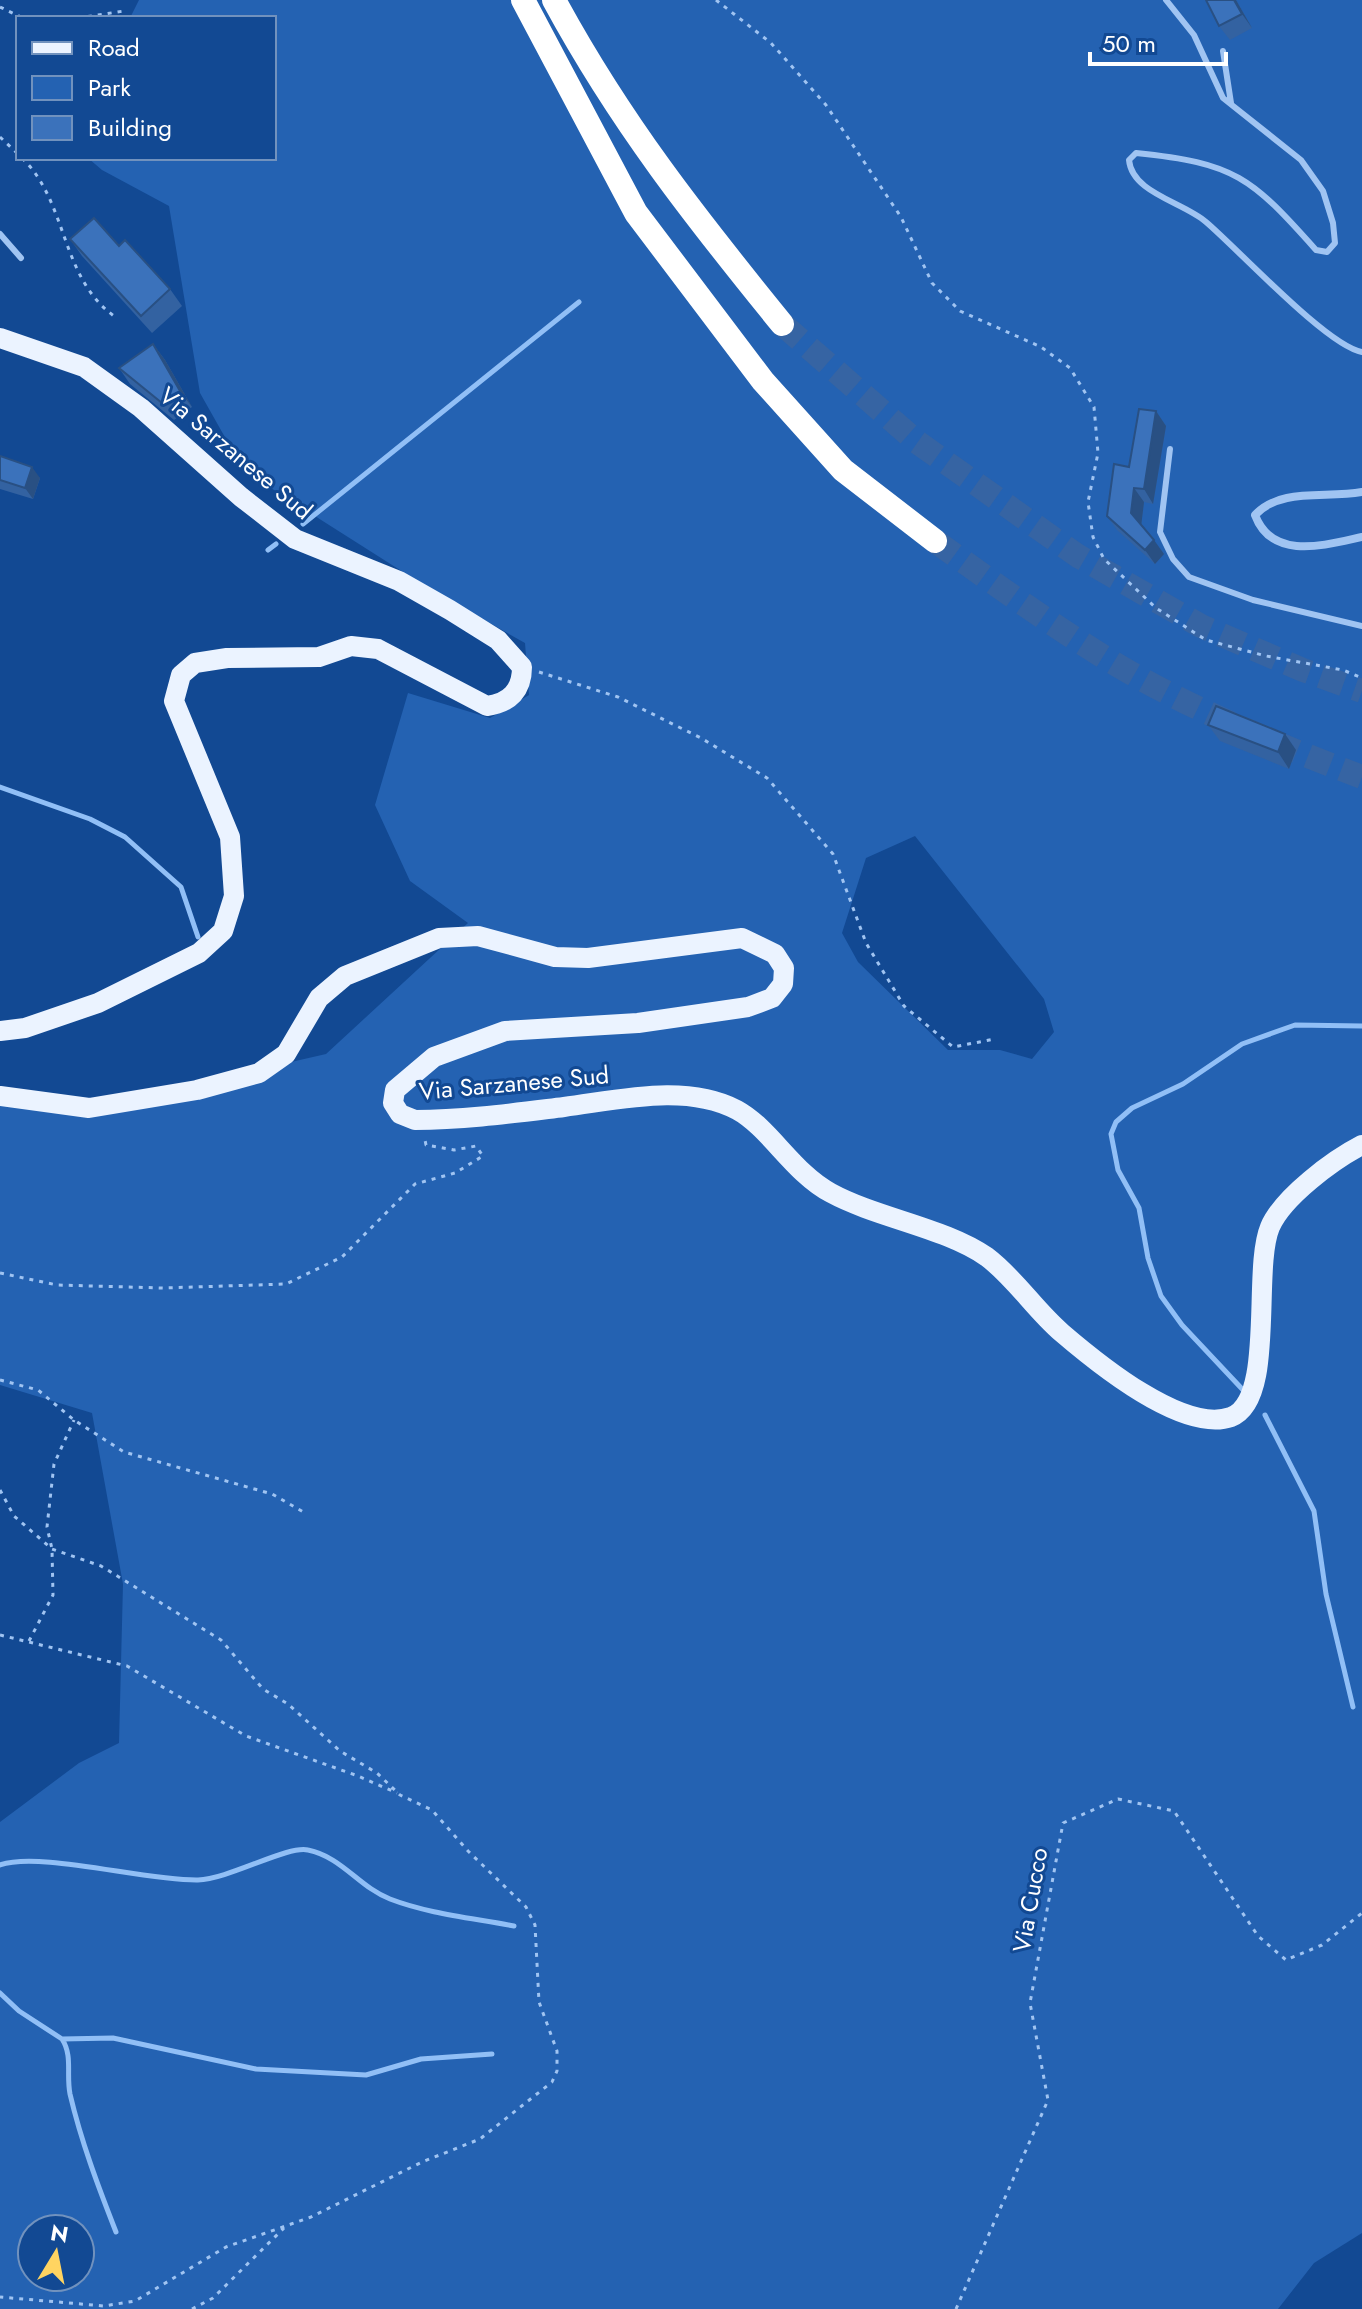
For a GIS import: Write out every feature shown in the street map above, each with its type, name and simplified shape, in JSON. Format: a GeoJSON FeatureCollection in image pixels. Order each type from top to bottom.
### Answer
{"type":"FeatureCollection","features":[{"type":"Feature","properties":{"kind":"highway"},"geometry":{"type":"LineString","coordinates":[[523,0],[636,213],[763,381],[843,470],[935,541]]}},
{"type":"Feature","properties":{"kind":"highway"},"geometry":{"type":"LineString","coordinates":[[554,0],[596,78],[673,189],[782,324]]}},
{"type":"Feature","properties":{"kind":"main road","name":"Via Sarzanese Sud"},"geometry":{"type":"LineString","coordinates":[[0,338],[84,367],[141,408],[241,497],[295,539],[399,581],[498,640],[522,667]]}},
{"type":"Feature","properties":{"kind":"main road"},"geometry":{"type":"LineString","coordinates":[[0,1031],[25,1028],[98,1003],[199,953],[223,931],[234,896],[230,837],[174,701],[181,675],[195,663],[227,658],[319,657],[351,646],[378,649],[487,706],[509,699],[518,690],[522,667]]}},
{"type":"Feature","properties":{"kind":"main road","name":"Via Sarzanese Sud"},"geometry":{"type":"LineString","coordinates":[[0,1096],[89,1108],[197,1090],[259,1073],[286,1054],[319,998],[345,976],[439,938],[478,936],[555,957],[588,958],[742,938],[775,954],[784,968],[783,984],[772,998],[748,1007],[638,1023],[505,1031],[434,1057],[395,1090],[393,1103],[400,1114],[415,1120],[691,1096],[739,1111],[803,1174],[830,1192],[986,1257],[1061,1333],[1136,1388],[1177,1410],[1213,1418],[1228,1418],[1240,1412],[1253,1393],[1258,1363],[1262,1260],[1269,1229],[1284,1206],[1340,1156],[1362,1145]]}},
{"type":"Feature","properties":{"kind":"street"},"geometry":{"type":"LineString","coordinates":[[1362,492],[1337,497],[1280,497],[1255,515],[1260,530],[1283,545],[1316,547],[1362,537]]}},
{"type":"Feature","properties":{"kind":"lane"},"geometry":{"type":"LineString","coordinates":[[1166,0],[1194,35],[1223,98],[1301,160],[1323,191],[1335,243],[1327,252],[1316,250],[1253,184],[1220,166],[1136,153],[1129,160],[1130,173],[1140,184],[1191,209],[1304,312],[1362,352]]}},
{"type":"Feature","properties":{"kind":"lane"},"geometry":{"type":"LineString","coordinates":[[1223,51],[1231,104]]}},
{"type":"Feature","properties":{"kind":"lane"},"geometry":{"type":"LineString","coordinates":[[0,234],[21,258]]}},
{"type":"Feature","properties":{"kind":"lane"},"geometry":{"type":"LineString","coordinates":[[1170,449],[1160,532],[1173,559],[1189,577],[1253,600],[1362,626]]}},
{"type":"Feature","properties":{"kind":"path"},"geometry":{"type":"LineString","coordinates":[[716,0],[771,43],[826,105],[901,217],[932,283],[960,311],[1041,347],[1070,368],[1094,407],[1098,453],[1088,502],[1093,537],[1104,559],[1156,608],[1206,640],[1266,656],[1343,670],[1362,678]]}},
{"type":"Feature","properties":{"kind":"path"},"geometry":{"type":"LineString","coordinates":[[0,7],[19,16]]}},
{"type":"Feature","properties":{"kind":"path"},"geometry":{"type":"LineString","coordinates":[[91,16],[124,11]]}},
{"type":"Feature","properties":{"kind":"path"},"geometry":{"type":"LineString","coordinates":[[0,137],[16,152]]}},
{"type":"Feature","properties":{"kind":"path"},"geometry":{"type":"LineString","coordinates":[[24,160],[44,187],[76,273],[96,303],[114,316]]}},
{"type":"Feature","properties":{"kind":"path"},"geometry":{"type":"LineString","coordinates":[[522,667],[618,697],[701,738],[767,778],[833,854],[866,943],[904,1006],[953,1047],[995,1039]]}},
{"type":"Feature","properties":{"kind":"path"},"geometry":{"type":"LineString","coordinates":[[0,1273],[57,1285],[163,1288],[286,1284],[342,1257],[415,1184],[455,1173],[483,1156],[476,1146],[454,1150],[426,1145],[424,1136],[431,1120]]}},
{"type":"Feature","properties":{"kind":"path"},"geometry":{"type":"LineString","coordinates":[[0,1380],[38,1390],[74,1420],[124,1452],[272,1494],[307,1514]]}},
{"type":"Feature","properties":{"kind":"path"},"geometry":{"type":"LineString","coordinates":[[29,1641],[53,1595],[52,1549],[47,1527],[54,1464],[74,1420]]}},
{"type":"Feature","properties":{"kind":"path"},"geometry":{"type":"LineString","coordinates":[[0,1490],[14,1516],[52,1549],[101,1566],[195,1621],[221,1640],[263,1689],[288,1704],[340,1751],[377,1773],[400,1795]]}},
{"type":"Feature","properties":{"kind":"path"},"geometry":{"type":"LineString","coordinates":[[0,1635],[127,1666],[246,1736],[358,1776],[432,1810],[468,1851],[526,1907],[535,1925],[539,2002],[557,2051],[557,2071],[552,2082],[480,2139],[422,2162],[286,2226],[226,2247],[135,2301],[104,2306],[0,2297]]}},
{"type":"Feature","properties":{"kind":"path","name":"Via Cucco"},"geometry":{"type":"LineString","coordinates":[[956,2309],[1048,2100],[1030,2003],[1063,1823],[1118,1799],[1174,1811],[1258,1936],[1286,1960],[1322,1945],[1362,1913]]}},
{"type":"Feature","properties":{"kind":"path"},"geometry":{"type":"LineString","coordinates":[[192,2309],[213,2298],[286,2226]]}},
{"type":"Feature","properties":{"kind":"green space"},"geometry":{"type":"Polygon","coordinates":[[[139,0],[1362,0],[1362,2233],[1314,2263],[1278,2309],[0,2309],[0,1822],[79,1763],[119,1743],[123,1584],[92,1413],[0,1385],[0,1092],[89,1108],[326,1054],[468,923],[410,881],[375,805],[408,693],[490,718],[529,695],[525,643],[433,591],[244,471],[200,393],[169,206],[102,170],[90,160],[276,160],[276,16],[131,16],[139,0]],[[915,836],[866,858],[842,933],[858,962],[948,1050],[1000,1050],[1032,1059],[1054,1032],[1044,999],[915,836]]]}},
{"type":"Feature","properties":{"kind":"building"},"geometry":{"type":"Polygon","coordinates":[[[1206,0],[1234,0],[1242,14],[1219,26],[1206,0]]]}},
{"type":"Feature","properties":{"kind":"building"},"geometry":{"type":"Polygon","coordinates":[[[94,218],[119,246],[125,240],[170,289],[141,316],[70,239],[94,218]]]}},
{"type":"Feature","properties":{"kind":"building"},"geometry":{"type":"Polygon","coordinates":[[[153,344],[180,391],[162,403],[119,368],[153,344]]]}},
{"type":"Feature","properties":{"kind":"building"},"geometry":{"type":"Polygon","coordinates":[[[1139,409],[1156,411],[1144,489],[1134,488],[1131,513],[1154,540],[1145,550],[1107,516],[1114,464],[1129,467],[1139,409]]]}},
{"type":"Feature","properties":{"kind":"building"},"geometry":{"type":"Polygon","coordinates":[[[0,456],[32,467],[25,488],[0,480],[0,456]]]}},
{"type":"Feature","properties":{"kind":"building"},"geometry":{"type":"Polygon","coordinates":[[[1216,706],[1285,734],[1278,752],[1208,725],[1216,706]]]}},
{"type":"Feature","properties":{"kind":"waterway"},"geometry":{"type":"LineString","coordinates":[[303,524],[579,302]]}},
{"type":"Feature","properties":{"kind":"waterway"},"geometry":{"type":"LineString","coordinates":[[268,550],[276,544]]}},
{"type":"Feature","properties":{"kind":"waterway"},"geometry":{"type":"LineString","coordinates":[[0,787],[90,819],[125,837],[181,887],[198,937]]}},
{"type":"Feature","properties":{"kind":"waterway"},"geometry":{"type":"LineString","coordinates":[[1244,1391],[1182,1325],[1161,1296],[1148,1258],[1139,1208],[1118,1170],[1111,1134],[1116,1122],[1132,1108],[1183,1084],[1242,1044],[1295,1025],[1362,1026]]}},
{"type":"Feature","properties":{"kind":"waterway"},"geometry":{"type":"LineString","coordinates":[[1265,1415],[1314,1511],[1326,1594],[1353,1707]]}},
{"type":"Feature","properties":{"kind":"waterway"},"geometry":{"type":"LineString","coordinates":[[0,1865],[40,1862],[198,1880],[287,1852],[308,1850],[331,1859],[390,1899],[436,1912],[514,1926]]}},
{"type":"Feature","properties":{"kind":"waterway"},"geometry":{"type":"LineString","coordinates":[[0,1993],[19,2011],[62,2039],[113,2038],[256,2069],[366,2075],[421,2059],[492,2054]]}},
{"type":"Feature","properties":{"kind":"waterway"},"geometry":{"type":"LineString","coordinates":[[62,2039],[67,2052],[74,2112],[116,2232]]}},
{"type":"Feature","properties":{"kind":"tunnel"},"geometry":{"type":"LineString","coordinates":[[782,324],[917,442],[1078,556],[1201,626],[1303,670],[1362,691]]}},
{"type":"Feature","properties":{"kind":"tunnel"},"geometry":{"type":"LineString","coordinates":[[935,541],[1070,636],[1146,682],[1237,726],[1362,777]]}}]}
